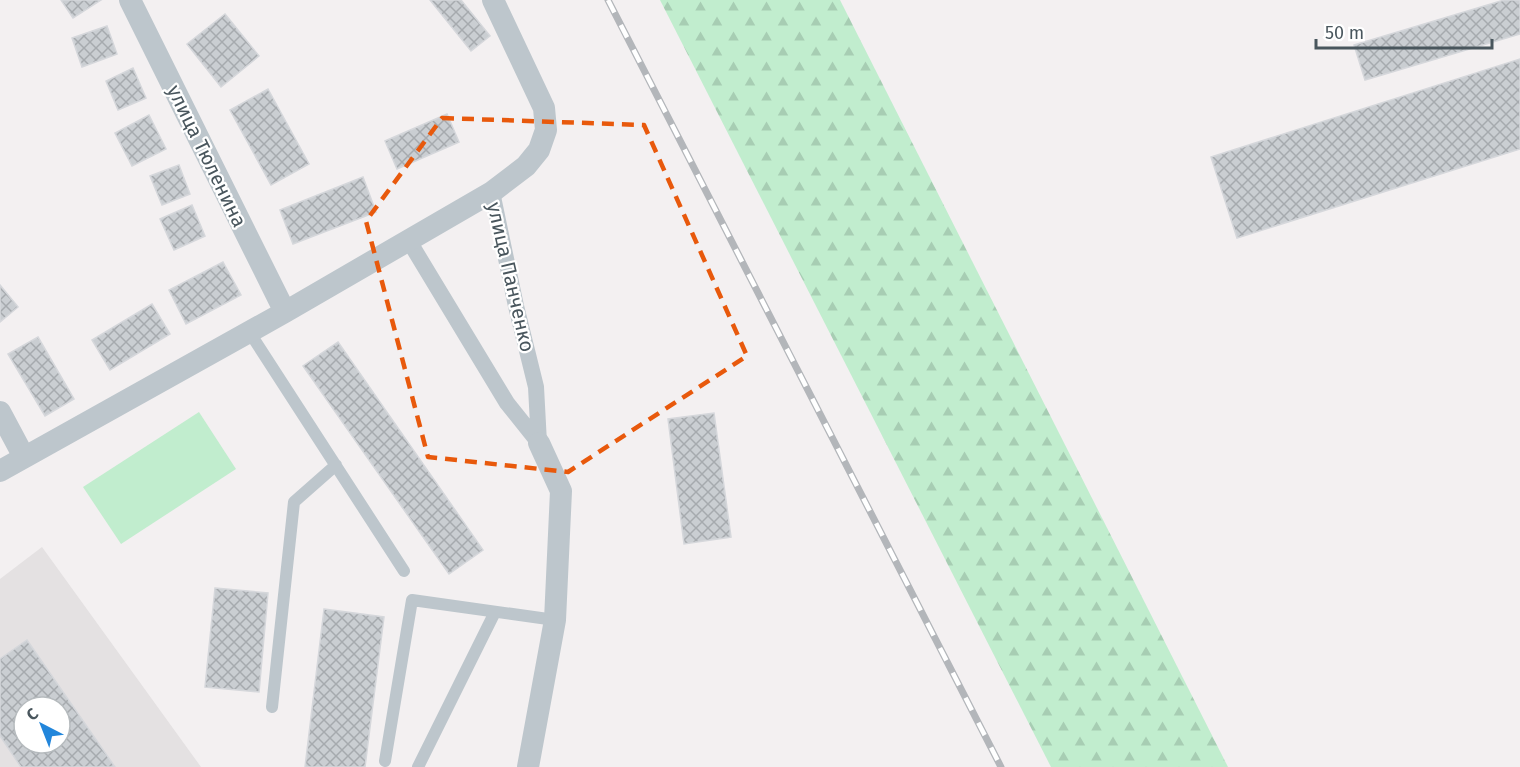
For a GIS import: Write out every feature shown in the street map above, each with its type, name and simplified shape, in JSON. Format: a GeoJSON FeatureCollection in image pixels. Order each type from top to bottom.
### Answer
{"type":"FeatureCollection","features":[{"type":"Feature","properties":{"kind":"street","name":"улица Тюленина"},"geometry":{"type":"LineString","coordinates":[[130,0],[285,312]]}},
{"type":"Feature","properties":{"kind":"street","name":"улица Панченко"},"geometry":{"type":"LineString","coordinates":[[493,0],[544,108],[546,130],[539,150],[526,166],[492,192],[536,387],[539,443]]}},
{"type":"Feature","properties":{"kind":"street"},"geometry":{"type":"LineString","coordinates":[[0,471],[250,333],[492,192]]}},
{"type":"Feature","properties":{"kind":"street"},"geometry":{"type":"LineString","coordinates":[[409,241],[507,403],[539,443],[561,491],[555,620],[528,767]]}},
{"type":"Feature","properties":{"kind":"street"},"geometry":{"type":"LineString","coordinates":[[0,412],[24,457]]}},
{"type":"Feature","properties":{"kind":"lane"},"geometry":{"type":"LineString","coordinates":[[250,333],[404,571]]}},
{"type":"Feature","properties":{"kind":"lane"},"geometry":{"type":"LineString","coordinates":[[272,707],[294,502],[336,465]]}},
{"type":"Feature","properties":{"kind":"lane"},"geometry":{"type":"LineString","coordinates":[[386,761],[412,600],[555,620]]}},
{"type":"Feature","properties":{"kind":"lane"},"geometry":{"type":"LineString","coordinates":[[418,767],[495,612]]}},
{"type":"Feature","properties":{"kind":"highlighted area"},"geometry":{"type":"Polygon","coordinates":[[[442,118],[644,125],[747,356],[568,472],[428,457],[366,221],[442,118]]]}},
{"type":"Feature","properties":{"kind":"shaded area"},"geometry":{"type":"Polygon","coordinates":[[[42,547],[201,767],[0,767],[0,579],[42,547]]]}},
{"type":"Feature","properties":{"kind":"green space"},"geometry":{"type":"Polygon","coordinates":[[[660,0],[840,0],[1228,767],[1051,767],[660,0]]]}},
{"type":"Feature","properties":{"kind":"green space"},"geometry":{"type":"Polygon","coordinates":[[[199,412],[236,469],[121,544],[83,487],[199,412]]]}},
{"type":"Feature","properties":{"kind":"building"},"geometry":{"type":"Polygon","coordinates":[[[61,0],[101,0],[73,18],[61,0]]]}},
{"type":"Feature","properties":{"kind":"building"},"geometry":{"type":"Polygon","coordinates":[[[430,0],[461,0],[490,36],[471,51],[430,0]]]}},
{"type":"Feature","properties":{"kind":"building"},"geometry":{"type":"Polygon","coordinates":[[[1504,0],[1520,0],[1520,34],[1365,80],[1354,45],[1504,0]]]}},
{"type":"Feature","properties":{"kind":"building"},"geometry":{"type":"Polygon","coordinates":[[[225,14],[259,56],[221,87],[187,44],[225,14]]]}},
{"type":"Feature","properties":{"kind":"building"},"geometry":{"type":"Polygon","coordinates":[[[107,26],[117,54],[82,67],[72,38],[107,26]]]}},
{"type":"Feature","properties":{"kind":"building"},"geometry":{"type":"Polygon","coordinates":[[[1520,59],[1520,149],[1237,238],[1211,157],[1520,59]]]}},
{"type":"Feature","properties":{"kind":"building"},"geometry":{"type":"Polygon","coordinates":[[[133,68],[146,98],[118,110],[106,81],[133,68]]]}},
{"type":"Feature","properties":{"kind":"building"},"geometry":{"type":"Polygon","coordinates":[[[268,89],[309,164],[271,185],[230,110],[268,89]]]}},
{"type":"Feature","properties":{"kind":"building"},"geometry":{"type":"Polygon","coordinates":[[[447,114],[459,142],[397,169],[385,141],[447,114]]]}},
{"type":"Feature","properties":{"kind":"building"},"geometry":{"type":"Polygon","coordinates":[[[149,115],[166,149],[132,166],[115,133],[149,115]]]}},
{"type":"Feature","properties":{"kind":"building"},"geometry":{"type":"Polygon","coordinates":[[[179,165],[190,194],[162,205],[150,176],[179,165]]]}},
{"type":"Feature","properties":{"kind":"building"},"geometry":{"type":"Polygon","coordinates":[[[363,177],[376,212],[293,244],[280,210],[363,177]]]}},
{"type":"Feature","properties":{"kind":"building"},"geometry":{"type":"Polygon","coordinates":[[[192,205],[205,236],[174,250],[160,219],[192,205]]]}},
{"type":"Feature","properties":{"kind":"building"},"geometry":{"type":"Polygon","coordinates":[[[223,262],[241,295],[186,324],[169,290],[223,262]]]}},
{"type":"Feature","properties":{"kind":"building"},"geometry":{"type":"Polygon","coordinates":[[[0,285],[18,307],[0,322],[0,285]]]}},
{"type":"Feature","properties":{"kind":"building"},"geometry":{"type":"Polygon","coordinates":[[[152,304],[170,334],[110,370],[92,340],[152,304]]]}},
{"type":"Feature","properties":{"kind":"building"},"geometry":{"type":"Polygon","coordinates":[[[38,337],[74,399],[45,416],[8,354],[38,337]]]}},
{"type":"Feature","properties":{"kind":"building"},"geometry":{"type":"Polygon","coordinates":[[[338,342],[483,550],[449,574],[303,366],[338,342]]]}},
{"type":"Feature","properties":{"kind":"building"},"geometry":{"type":"Polygon","coordinates":[[[714,413],[731,537],[684,544],[668,419],[714,413]]]}},
{"type":"Feature","properties":{"kind":"building"},"geometry":{"type":"Polygon","coordinates":[[[215,588],[268,593],[259,692],[205,687],[215,588]]]}},
{"type":"Feature","properties":{"kind":"building"},"geometry":{"type":"Polygon","coordinates":[[[324,609],[384,617],[365,767],[305,767],[324,609]]]}},
{"type":"Feature","properties":{"kind":"building"},"geometry":{"type":"Polygon","coordinates":[[[27,640],[65,695],[12,695],[12,754],[0,736],[0,659],[27,640]]]}},
{"type":"Feature","properties":{"kind":"building"},"geometry":{"type":"Polygon","coordinates":[[[72,705],[115,767],[21,767],[13,755],[72,755],[72,705]]]}},
{"type":"Feature","properties":{"kind":"railway"},"geometry":{"type":"LineString","coordinates":[[608,0],[1001,767]]}}]}
